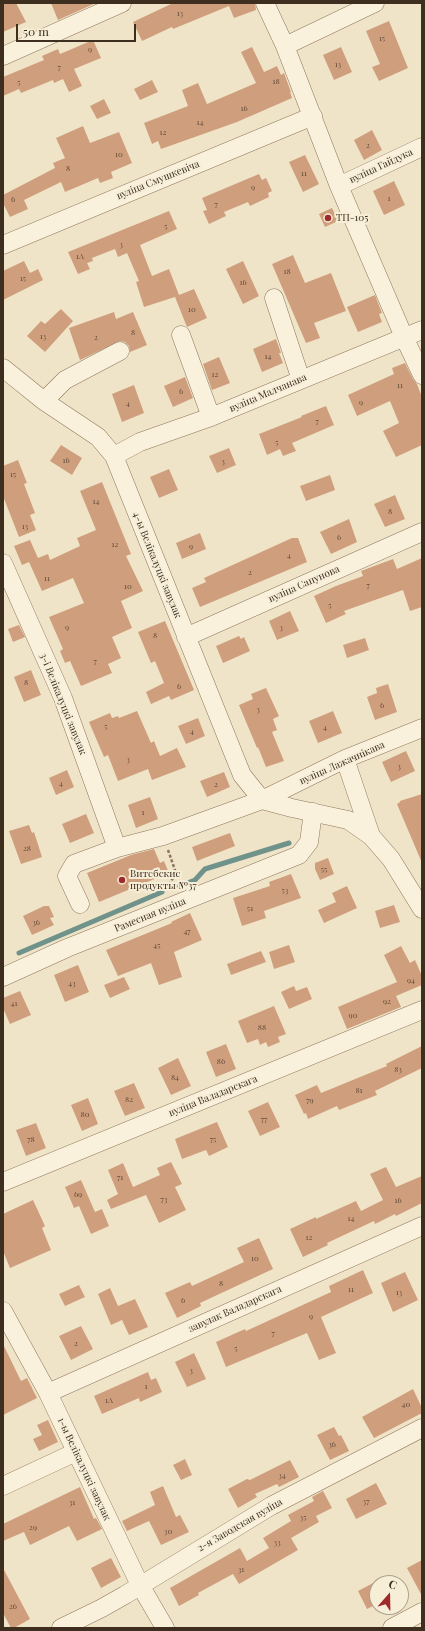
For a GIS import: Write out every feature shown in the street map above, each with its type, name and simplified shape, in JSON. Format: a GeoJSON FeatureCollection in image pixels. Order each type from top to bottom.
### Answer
{"type":"FeatureCollection","features":[{"type":"Feature","properties":{"kind":"street"},"geometry":{"type":"LineString","coordinates":[[3,56],[122,3]]}},
{"type":"Feature","properties":{"kind":"street"},"geometry":{"type":"LineString","coordinates":[[265,3],[285,46],[339,186],[404,337],[422,375]]}},
{"type":"Feature","properties":{"kind":"street"},"geometry":{"type":"LineString","coordinates":[[285,46],[376,3]]}},
{"type":"Feature","properties":{"kind":"street","name":"вуліца Смушкевіча"},"geometry":{"type":"LineString","coordinates":[[3,245],[313,116]]}},
{"type":"Feature","properties":{"kind":"street","name":"вуліца Гайдука"},"geometry":{"type":"LineString","coordinates":[[339,186],[422,147]]}},
{"type":"Feature","properties":{"kind":"street"},"geometry":{"type":"LineString","coordinates":[[274,298],[300,380]]}},
{"type":"Feature","properties":{"kind":"street","name":"вуліца Малчанава"},"geometry":{"type":"LineString","coordinates":[[114,456],[140,442],[211,417],[422,330]]}},
{"type":"Feature","properties":{"kind":"street"},"geometry":{"type":"LineString","coordinates":[[181,335],[211,417]]}},
{"type":"Feature","properties":{"kind":"street"},"geometry":{"type":"LineString","coordinates":[[44,401],[65,380],[120,351]]}},
{"type":"Feature","properties":{"kind":"street","name":"4-ы Велікалуцкі завулак"},"geometry":{"type":"LineString","coordinates":[[3,368],[44,401],[98,437],[114,456],[242,775],[262,800]]}},
{"type":"Feature","properties":{"kind":"street","name":"вуліца Сапунова"},"geometry":{"type":"LineString","coordinates":[[186,637],[422,532]]}},
{"type":"Feature","properties":{"kind":"street","name":"3-і Велікалуцкі завулак"},"geometry":{"type":"LineString","coordinates":[[3,563],[63,698],[117,848]]}},
{"type":"Feature","properties":{"kind":"street","name":"вуліца Лажачнікава"},"geometry":{"type":"LineString","coordinates":[[80,904],[68,876],[74,864],[117,848],[163,836],[262,800],[346,759],[422,728]]}},
{"type":"Feature","properties":{"kind":"street"},"geometry":{"type":"LineString","coordinates":[[346,759],[371,836]]}},
{"type":"Feature","properties":{"kind":"street"},"geometry":{"type":"LineString","coordinates":[[262,800],[348,820],[371,836],[391,859],[422,909]]}},
{"type":"Feature","properties":{"kind":"street","name":"Рамесная вуліца"},"geometry":{"type":"LineString","coordinates":[[3,977],[67,948],[299,855],[309,842],[313,812]]}},
{"type":"Feature","properties":{"kind":"street","name":"вуліца Валадарскага"},"geometry":{"type":"LineString","coordinates":[[3,1182],[422,1010]]}},
{"type":"Feature","properties":{"kind":"street","name":"завулак Валадарскага"},"geometry":{"type":"LineString","coordinates":[[48,1392],[422,1226]]}},
{"type":"Feature","properties":{"kind":"street","name":"1-ы Велікалуцкі завулак"},"geometry":{"type":"LineString","coordinates":[[3,1311],[48,1392],[140,1584],[165,1628]]}},
{"type":"Feature","properties":{"kind":"street","name":"2-я Заводская вуліца"},"geometry":{"type":"LineString","coordinates":[[61,1628],[102,1608],[271,1506],[422,1428]]}},
{"type":"Feature","properties":{"kind":"street"},"geometry":{"type":"LineString","coordinates":[[3,1486],[76,1452]]}},
{"type":"Feature","properties":{"kind":"street"},"geometry":{"type":"LineString","coordinates":[[392,1628],[422,1612]]}},
{"type":"Feature","properties":{"kind":"path"},"geometry":{"type":"LineString","coordinates":[[163,836],[176,873],[170,883],[177,904]]}},
{"type":"Feature","properties":{"kind":"building"},"geometry":{"type":"Polygon","coordinates":[[[3,3],[16,3],[26,22],[3,32],[3,3]]]}},
{"type":"Feature","properties":{"kind":"building"},"geometry":{"type":"Polygon","coordinates":[[[51,3],[96,3],[58,20],[51,3]]]}},
{"type":"Feature","properties":{"kind":"building"},"geometry":{"type":"Polygon","coordinates":[[[173,3],[255,3],[256,10],[234,18],[229,6],[173,29],[172,27],[142,41],[133,22],[173,3]]]}},
{"type":"Feature","properties":{"kind":"building"},"geometry":{"type":"Polygon","coordinates":[[[389,21],[408,68],[379,81],[372,67],[380,64],[366,31],[389,21]]]}},
{"type":"Feature","properties":{"kind":"building"},"geometry":{"type":"Polygon","coordinates":[[[93,40],[101,58],[74,69],[82,86],[69,92],[63,79],[54,83],[53,80],[21,93],[19,89],[3,96],[3,77],[44,60],[42,56],[58,49],[60,54],[93,40]]]}},
{"type":"Feature","properties":{"kind":"building"},"geometry":{"type":"Polygon","coordinates":[[[252,47],[264,72],[277,66],[281,75],[284,73],[292,98],[237,122],[161,149],[158,141],[152,144],[144,123],[188,106],[182,90],[198,83],[207,104],[256,83],[241,52],[252,47]]]}},
{"type":"Feature","properties":{"kind":"building"},"geometry":{"type":"Polygon","coordinates":[[[341,47],[352,72],[334,80],[323,55],[341,47]]]}},
{"type":"Feature","properties":{"kind":"building"},"geometry":{"type":"Polygon","coordinates":[[[152,80],[158,92],[140,100],[134,89],[152,80]]]}},
{"type":"Feature","properties":{"kind":"building"},"geometry":{"type":"Polygon","coordinates":[[[104,99],[111,113],[97,119],[90,106],[104,99]]]}},
{"type":"Feature","properties":{"kind":"building"},"geometry":{"type":"Polygon","coordinates":[[[83,126],[90,143],[119,132],[132,163],[111,172],[113,178],[100,183],[98,178],[65,192],[61,182],[24,200],[28,209],[10,217],[3,203],[3,195],[55,168],[53,163],[65,158],[56,138],[83,126]]]}},
{"type":"Feature","properties":{"kind":"building"},"geometry":{"type":"Polygon","coordinates":[[[372,130],[382,150],[364,160],[354,140],[372,130]]]}},
{"type":"Feature","properties":{"kind":"building"},"geometry":{"type":"Polygon","coordinates":[[[305,155],[319,184],[303,192],[289,162],[305,155]]]}},
{"type":"Feature","properties":{"kind":"building"},"geometry":{"type":"Polygon","coordinates":[[[259,174],[262,180],[266,178],[272,191],[268,193],[269,197],[250,206],[248,202],[224,212],[226,216],[209,224],[203,211],[207,210],[202,198],[259,174]]]}},
{"type":"Feature","properties":{"kind":"building"},"geometry":{"type":"Polygon","coordinates":[[[394,181],[405,205],[384,215],[373,191],[394,181]]]}},
{"type":"Feature","properties":{"kind":"building","name":"ТП-105"},"geometry":{"type":"Polygon","coordinates":[[[332,208],[338,221],[325,227],[319,214],[332,208]]]}},
{"type":"Feature","properties":{"kind":"building"},"geometry":{"type":"Polygon","coordinates":[[[169,211],[177,229],[140,245],[152,276],[169,269],[179,295],[194,289],[207,318],[187,327],[175,297],[178,296],[144,307],[136,282],[139,281],[127,253],[118,257],[115,249],[92,258],[93,261],[87,263],[90,269],[78,274],[68,252],[169,211]]]}},
{"type":"Feature","properties":{"kind":"building"},"geometry":{"type":"Polygon","coordinates":[[[293,255],[305,283],[331,273],[346,311],[314,323],[320,338],[306,343],[272,264],[293,255]]]}},
{"type":"Feature","properties":{"kind":"building"},"geometry":{"type":"Polygon","coordinates":[[[24,261],[30,273],[38,269],[43,280],[3,300],[3,271],[24,261]]]}},
{"type":"Feature","properties":{"kind":"building"},"geometry":{"type":"Polygon","coordinates":[[[243,261],[259,296],[243,304],[226,269],[243,261]]]}},
{"type":"Feature","properties":{"kind":"building"},"geometry":{"type":"Polygon","coordinates":[[[375,295],[382,313],[379,314],[382,322],[358,332],[347,307],[375,295]]]}},
{"type":"Feature","properties":{"kind":"building"},"geometry":{"type":"Polygon","coordinates":[[[61,309],[73,321],[45,352],[27,336],[41,321],[45,324],[61,309]]]}},
{"type":"Feature","properties":{"kind":"building"},"geometry":{"type":"Polygon","coordinates":[[[114,312],[116,319],[133,312],[147,345],[130,352],[129,346],[125,342],[120,341],[80,360],[69,328],[114,312]]]}},
{"type":"Feature","properties":{"kind":"building"},"geometry":{"type":"Polygon","coordinates":[[[276,339],[283,363],[262,372],[253,349],[276,339]]]}},
{"type":"Feature","properties":{"kind":"building"},"geometry":{"type":"Polygon","coordinates":[[[219,357],[230,383],[212,390],[203,364],[219,357]]]}},
{"type":"Feature","properties":{"kind":"building"},"geometry":{"type":"Polygon","coordinates":[[[405,363],[417,384],[422,397],[422,445],[396,457],[383,431],[399,423],[390,401],[357,416],[348,395],[394,374],[392,368],[405,363]]]}},
{"type":"Feature","properties":{"kind":"building"},"geometry":{"type":"Polygon","coordinates":[[[185,377],[193,398],[173,407],[164,386],[185,377]]]}},
{"type":"Feature","properties":{"kind":"building"},"geometry":{"type":"Polygon","coordinates":[[[134,385],[144,413],[122,422],[112,394],[134,385]]]}},
{"type":"Feature","properties":{"kind":"building"},"geometry":{"type":"Polygon","coordinates":[[[326,406],[334,425],[292,443],[296,451],[283,456],[280,449],[267,455],[259,434],[326,406]]]}},
{"type":"Feature","properties":{"kind":"building"},"geometry":{"type":"Polygon","coordinates":[[[61,445],[82,458],[72,475],[50,461],[61,445]]]}},
{"type":"Feature","properties":{"kind":"building"},"geometry":{"type":"Polygon","coordinates":[[[229,448],[236,465],[217,473],[209,456],[229,448]]]}},
{"type":"Feature","properties":{"kind":"building"},"geometry":{"type":"Polygon","coordinates":[[[18,460],[27,483],[24,484],[35,513],[30,515],[36,530],[19,537],[3,496],[3,466],[18,460]]]}},
{"type":"Feature","properties":{"kind":"building"},"geometry":{"type":"Polygon","coordinates":[[[169,469],[178,490],[159,498],[150,477],[169,469]]]}},
{"type":"Feature","properties":{"kind":"building"},"geometry":{"type":"Polygon","coordinates":[[[330,475],[335,490],[306,501],[300,486],[330,475]]]}},
{"type":"Feature","properties":{"kind":"building"},"geometry":{"type":"Polygon","coordinates":[[[102,482],[131,554],[126,556],[143,591],[121,601],[132,628],[112,637],[121,658],[108,664],[112,673],[81,686],[70,661],[65,663],[60,651],[63,649],[49,617],[84,603],[73,578],[42,591],[29,562],[22,565],[14,546],[30,540],[38,558],[48,554],[50,560],[80,546],[77,538],[96,530],[80,491],[102,482]]]}},
{"type":"Feature","properties":{"kind":"building"},"geometry":{"type":"Polygon","coordinates":[[[395,495],[405,519],[385,527],[374,504],[395,495]]]}},
{"type":"Feature","properties":{"kind":"building"},"geometry":{"type":"Polygon","coordinates":[[[349,519],[357,542],[331,554],[320,532],[349,519]]]}},
{"type":"Feature","properties":{"kind":"building"},"geometry":{"type":"Polygon","coordinates":[[[200,533],[206,549],[182,559],[176,543],[200,533]]]}},
{"type":"Feature","properties":{"kind":"building"},"geometry":{"type":"Polygon","coordinates":[[[292,538],[298,538],[307,562],[200,607],[192,588],[206,582],[204,578],[292,538]]]}},
{"type":"Feature","properties":{"kind":"building"},"geometry":{"type":"Polygon","coordinates":[[[422,558],[422,607],[410,611],[403,590],[344,611],[346,614],[326,623],[314,596],[363,576],[361,571],[393,559],[397,569],[422,558]]]}},
{"type":"Feature","properties":{"kind":"building"},"geometry":{"type":"Polygon","coordinates":[[[290,611],[299,631],[277,640],[269,621],[290,611]]]}},
{"type":"Feature","properties":{"kind":"building"},"geometry":{"type":"Polygon","coordinates":[[[165,621],[194,690],[171,700],[169,696],[151,704],[146,692],[164,683],[155,661],[151,663],[138,632],[165,621]]]}},
{"type":"Feature","properties":{"kind":"building"},"geometry":{"type":"Polygon","coordinates":[[[19,625],[25,637],[13,642],[8,629],[19,625]]]}},
{"type":"Feature","properties":{"kind":"building"},"geometry":{"type":"Polygon","coordinates":[[[239,636],[241,639],[244,637],[250,651],[223,663],[216,646],[239,636]]]}},
{"type":"Feature","properties":{"kind":"building"},"geometry":{"type":"Polygon","coordinates":[[[365,638],[369,650],[347,658],[343,645],[365,638]]]}},
{"type":"Feature","properties":{"kind":"building"},"geometry":{"type":"Polygon","coordinates":[[[31,670],[41,695],[24,702],[14,677],[31,670]]]}},
{"type":"Feature","properties":{"kind":"building"},"geometry":{"type":"Polygon","coordinates":[[[388,684],[397,712],[375,720],[367,697],[377,693],[376,688],[388,684]]]}},
{"type":"Feature","properties":{"kind":"building"},"geometry":{"type":"Polygon","coordinates":[[[266,688],[279,716],[273,719],[277,730],[272,732],[284,761],[266,767],[239,705],[253,699],[251,694],[266,688]]]}},
{"type":"Feature","properties":{"kind":"building"},"geometry":{"type":"Polygon","coordinates":[[[137,711],[151,743],[154,741],[160,756],[177,748],[186,767],[152,780],[148,769],[118,781],[108,755],[104,757],[89,722],[110,713],[112,718],[118,716],[119,718],[137,711]]]}},
{"type":"Feature","properties":{"kind":"building"},"geometry":{"type":"Polygon","coordinates":[[[333,711],[342,733],[318,743],[309,721],[333,711]]]}},
{"type":"Feature","properties":{"kind":"building"},"geometry":{"type":"Polygon","coordinates":[[[198,718],[205,736],[186,744],[178,726],[198,718]]]}},
{"type":"Feature","properties":{"kind":"building"},"geometry":{"type":"Polygon","coordinates":[[[406,751],[415,771],[391,782],[382,762],[406,751]]]}},
{"type":"Feature","properties":{"kind":"building"},"geometry":{"type":"Polygon","coordinates":[[[67,770],[74,787],[56,795],[49,778],[67,770]]]}},
{"type":"Feature","properties":{"kind":"building"},"geometry":{"type":"Polygon","coordinates":[[[224,772],[230,787],[207,797],[200,781],[224,772]]]}},
{"type":"Feature","properties":{"kind":"building"},"geometry":{"type":"Polygon","coordinates":[[[422,794],[422,863],[397,804],[400,801],[422,794]]]}},
{"type":"Feature","properties":{"kind":"building"},"geometry":{"type":"Polygon","coordinates":[[[150,797],[158,819],[136,828],[128,805],[150,797]]]}},
{"type":"Feature","properties":{"kind":"building"},"geometry":{"type":"Polygon","coordinates":[[[86,814],[94,833],[70,843],[62,824],[86,814]]]}},
{"type":"Feature","properties":{"kind":"building"},"geometry":{"type":"Polygon","coordinates":[[[29,825],[32,833],[34,832],[42,857],[21,864],[9,831],[29,825]]]}},
{"type":"Feature","properties":{"kind":"building"},"geometry":{"type":"Polygon","coordinates":[[[230,833],[235,846],[197,861],[192,847],[230,833]]]}},
{"type":"Feature","properties":{"kind":"building","name":"Витебские продукты №37"},"geometry":{"type":"Polygon","coordinates":[[[154,849],[160,863],[164,861],[169,873],[99,902],[87,873],[131,855],[154,849]]]}},
{"type":"Feature","properties":{"kind":"building"},"geometry":{"type":"Polygon","coordinates":[[[328,858],[334,874],[320,880],[315,869],[315,863],[328,858]]]}},
{"type":"Feature","properties":{"kind":"building"},"geometry":{"type":"Polygon","coordinates":[[[291,874],[301,898],[264,911],[266,918],[242,926],[233,898],[270,886],[269,882],[291,874]]]}},
{"type":"Feature","properties":{"kind":"building"},"geometry":{"type":"Polygon","coordinates":[[[347,886],[357,908],[324,923],[318,910],[336,902],[332,893],[347,886]]]}},
{"type":"Feature","properties":{"kind":"building"},"geometry":{"type":"Polygon","coordinates":[[[394,905],[400,922],[380,928],[375,911],[394,905]]]}},
{"type":"Feature","properties":{"kind":"building"},"geometry":{"type":"Polygon","coordinates":[[[44,906],[49,906],[54,917],[50,918],[54,925],[32,935],[23,916],[44,906]]]}},
{"type":"Feature","properties":{"kind":"building"},"geometry":{"type":"Polygon","coordinates":[[[190,913],[202,940],[174,952],[182,977],[159,985],[151,963],[118,976],[106,950],[172,923],[171,922],[190,913]]]}},
{"type":"Feature","properties":{"kind":"building"},"geometry":{"type":"Polygon","coordinates":[[[289,945],[295,962],[274,969],[269,952],[289,945]]]}},
{"type":"Feature","properties":{"kind":"building"},"geometry":{"type":"Polygon","coordinates":[[[401,946],[410,963],[415,960],[422,976],[422,985],[396,996],[401,1007],[347,1029],[338,1007],[397,982],[384,955],[401,946]]]}},
{"type":"Feature","properties":{"kind":"building"},"geometry":{"type":"Polygon","coordinates":[[[261,951],[266,962],[231,975],[227,964],[261,951]]]}},
{"type":"Feature","properties":{"kind":"building"},"geometry":{"type":"Polygon","coordinates":[[[78,965],[89,992],[65,1002],[54,975],[78,965]]]}},
{"type":"Feature","properties":{"kind":"building"},"geometry":{"type":"Polygon","coordinates":[[[124,977],[130,989],[110,998],[104,985],[124,977]]]}},
{"type":"Feature","properties":{"kind":"building"},"geometry":{"type":"Polygon","coordinates":[[[294,986],[296,991],[307,987],[312,999],[289,1009],[281,992],[294,986]]]}},
{"type":"Feature","properties":{"kind":"building"},"geometry":{"type":"Polygon","coordinates":[[[20,991],[31,1015],[10,1024],[3,1008],[3,998],[20,991]]]}},
{"type":"Feature","properties":{"kind":"building"},"geometry":{"type":"Polygon","coordinates":[[[274,1006],[286,1034],[278,1037],[280,1042],[268,1047],[266,1042],[260,1045],[258,1039],[247,1043],[238,1021],[274,1006]]]}},
{"type":"Feature","properties":{"kind":"building"},"geometry":{"type":"Polygon","coordinates":[[[226,1044],[236,1069],[216,1077],[206,1052],[226,1044]]]}},
{"type":"Feature","properties":{"kind":"building"},"geometry":{"type":"Polygon","coordinates":[[[422,1046],[422,1068],[375,1091],[377,1095],[339,1110],[337,1106],[308,1119],[306,1113],[304,1114],[295,1095],[317,1085],[321,1093],[387,1066],[386,1064],[422,1046]]]}},
{"type":"Feature","properties":{"kind":"building"},"geometry":{"type":"Polygon","coordinates":[[[178,1058],[191,1086],[171,1095],[158,1068],[178,1058]]]}},
{"type":"Feature","properties":{"kind":"building"},"geometry":{"type":"Polygon","coordinates":[[[134,1083],[145,1108],[125,1116],[114,1091],[134,1083]]]}},
{"type":"Feature","properties":{"kind":"building"},"geometry":{"type":"Polygon","coordinates":[[[88,1098],[98,1124],[82,1131],[71,1105],[88,1098]]]}},
{"type":"Feature","properties":{"kind":"building"},"geometry":{"type":"Polygon","coordinates":[[[268,1102],[280,1127],[260,1136],[248,1111],[268,1102]]]}},
{"type":"Feature","properties":{"kind":"building"},"geometry":{"type":"Polygon","coordinates":[[[217,1122],[228,1147],[209,1156],[206,1150],[182,1159],[175,1139],[217,1122]]]}},
{"type":"Feature","properties":{"kind":"building"},"geometry":{"type":"Polygon","coordinates":[[[36,1123],[46,1148],[26,1156],[16,1130],[36,1123]]]}},
{"type":"Feature","properties":{"kind":"building"},"geometry":{"type":"Polygon","coordinates":[[[171,1162],[182,1184],[175,1187],[186,1210],[159,1223],[146,1195],[111,1209],[107,1200],[118,1194],[108,1170],[123,1163],[133,1187],[160,1175],[157,1168],[171,1162]]]}},
{"type":"Feature","properties":{"kind":"building"},"geometry":{"type":"Polygon","coordinates":[[[386,1167],[396,1187],[422,1176],[422,1203],[396,1216],[395,1214],[375,1224],[374,1221],[327,1243],[328,1245],[303,1257],[290,1229],[356,1201],[361,1211],[383,1200],[370,1174],[386,1167]]]}},
{"type":"Feature","properties":{"kind":"building"},"geometry":{"type":"Polygon","coordinates":[[[81,1180],[95,1212],[102,1209],[109,1226],[91,1234],[79,1206],[74,1208],[65,1187],[81,1180]]]}},
{"type":"Feature","properties":{"kind":"building"},"geometry":{"type":"Polygon","coordinates":[[[33,1200],[45,1226],[42,1228],[51,1250],[10,1268],[3,1251],[3,1214],[33,1200]]]}},
{"type":"Feature","properties":{"kind":"building"},"geometry":{"type":"Polygon","coordinates":[[[259,1238],[273,1269],[200,1303],[201,1306],[177,1318],[165,1293],[190,1282],[192,1286],[244,1262],[237,1248],[259,1238]]]}},
{"type":"Feature","properties":{"kind":"building"},"geometry":{"type":"Polygon","coordinates":[[[363,1270],[373,1293],[321,1317],[336,1353],[319,1360],[307,1333],[226,1367],[216,1342],[245,1329],[246,1331],[331,1292],[329,1286],[363,1270]]]}},
{"type":"Feature","properties":{"kind":"building"},"geometry":{"type":"Polygon","coordinates":[[[405,1272],[418,1300],[393,1312],[381,1283],[405,1272]]]}},
{"type":"Feature","properties":{"kind":"building"},"geometry":{"type":"Polygon","coordinates":[[[79,1285],[85,1297],[65,1306],[59,1294],[79,1285]]]}},
{"type":"Feature","properties":{"kind":"building"},"geometry":{"type":"Polygon","coordinates":[[[110,1288],[118,1306],[135,1299],[148,1327],[129,1335],[122,1320],[111,1325],[98,1294],[110,1288]]]}},
{"type":"Feature","properties":{"kind":"building"},"geometry":{"type":"Polygon","coordinates":[[[81,1326],[93,1349],[71,1360],[59,1336],[81,1326]]]}},
{"type":"Feature","properties":{"kind":"building"},"geometry":{"type":"Polygon","coordinates":[[[3,1344],[21,1381],[27,1378],[37,1398],[3,1415],[3,1344]]]}},
{"type":"Feature","properties":{"kind":"building"},"geometry":{"type":"Polygon","coordinates":[[[194,1353],[206,1379],[187,1387],[175,1362],[194,1353]]]}},
{"type":"Feature","properties":{"kind":"building"},"geometry":{"type":"Polygon","coordinates":[[[148,1372],[151,1380],[156,1378],[162,1392],[140,1402],[139,1398],[102,1414],[94,1396],[148,1372]]]}},
{"type":"Feature","properties":{"kind":"building"},"geometry":{"type":"Polygon","coordinates":[[[413,1389],[422,1408],[422,1413],[374,1438],[362,1417],[413,1389]]]}},
{"type":"Feature","properties":{"kind":"building"},"geometry":{"type":"Polygon","coordinates":[[[48,1420],[58,1442],[39,1451],[33,1439],[42,1435],[37,1425],[48,1420]]]}},
{"type":"Feature","properties":{"kind":"building"},"geometry":{"type":"Polygon","coordinates":[[[334,1427],[339,1436],[341,1435],[349,1451],[330,1460],[317,1435],[334,1427]]]}},
{"type":"Feature","properties":{"kind":"building"},"geometry":{"type":"Polygon","coordinates":[[[185,1459],[192,1475],[181,1480],[173,1465],[185,1459]]]}},
{"type":"Feature","properties":{"kind":"building"},"geometry":{"type":"Polygon","coordinates":[[[290,1460],[299,1477],[279,1487],[277,1484],[255,1494],[257,1497],[238,1508],[228,1489],[290,1460]]]}},
{"type":"Feature","properties":{"kind":"building"},"geometry":{"type":"Polygon","coordinates":[[[376,1483],[387,1504],[356,1519],[346,1499],[376,1483]]]}},
{"type":"Feature","properties":{"kind":"building"},"geometry":{"type":"Polygon","coordinates":[[[163,1486],[176,1517],[180,1515],[189,1532],[161,1545],[149,1521],[127,1531],[122,1521],[155,1505],[150,1492],[163,1486]]]}},
{"type":"Feature","properties":{"kind":"building"},"geometry":{"type":"Polygon","coordinates":[[[80,1487],[94,1519],[96,1518],[102,1529],[77,1541],[69,1526],[30,1545],[24,1532],[3,1541],[3,1524],[80,1487]]]}},
{"type":"Feature","properties":{"kind":"building"},"geometry":{"type":"Polygon","coordinates":[[[323,1491],[332,1508],[316,1516],[319,1522],[291,1538],[298,1550],[239,1584],[233,1574],[198,1593],[199,1595],[179,1606],[170,1588],[240,1548],[247,1561],[269,1548],[263,1538],[291,1521],[288,1515],[314,1501],[312,1497],[323,1491]]]}},
{"type":"Feature","properties":{"kind":"building"},"geometry":{"type":"Polygon","coordinates":[[[111,1558],[121,1577],[101,1588],[91,1568],[111,1558]]]}},
{"type":"Feature","properties":{"kind":"building"},"geometry":{"type":"Polygon","coordinates":[[[422,1560],[422,1596],[407,1568],[422,1560]]]}},
{"type":"Feature","properties":{"kind":"building"},"geometry":{"type":"Polygon","coordinates":[[[3,1568],[30,1619],[14,1628],[11,1628],[3,1613],[3,1568]]]}},
{"type":"Feature","properties":{"kind":"building"},"geometry":{"type":"Polygon","coordinates":[[[369,1585],[369,1608],[367,1609],[358,1591],[369,1585]]]}},
{"type":"Feature","properties":{"kind":"waterway"},"geometry":{"type":"LineString","coordinates":[[177,887],[195,880],[205,869],[289,843]]}},
{"type":"Feature","properties":{"kind":"waterway"},"geometry":{"type":"LineString","coordinates":[[19,953],[162,892]]}},
{"type":"Feature","properties":{"kind":"place","name":"ТП-105"},"geometry":{"type":"Point","coordinates":[328,218]}},
{"type":"Feature","properties":{"kind":"place","name":"Витебские продукты №37"},"geometry":{"type":"Point","coordinates":[122,880]}}]}
